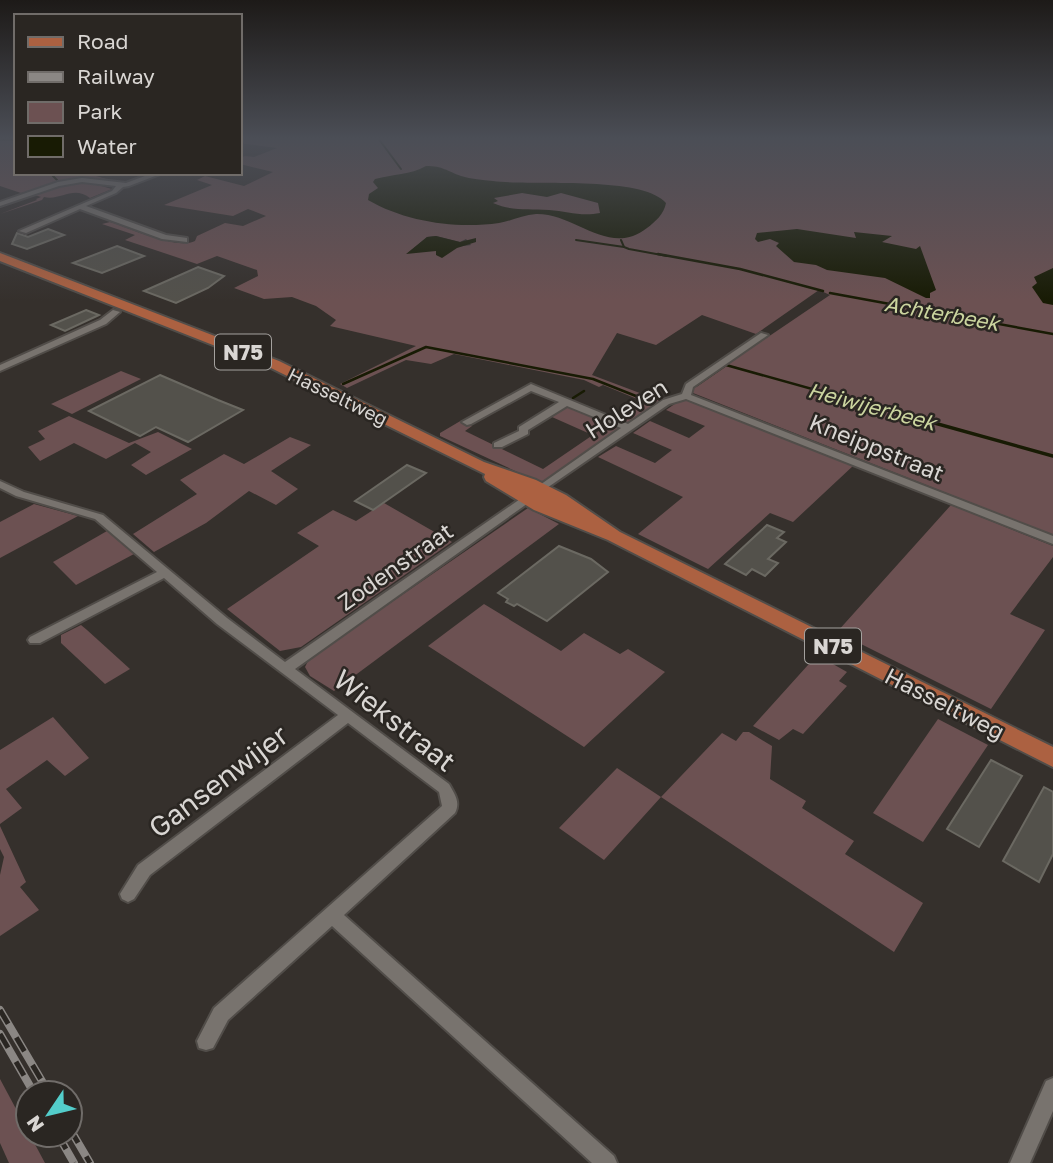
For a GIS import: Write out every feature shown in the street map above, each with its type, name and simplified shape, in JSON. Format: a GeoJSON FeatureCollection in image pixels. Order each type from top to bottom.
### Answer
{"type":"FeatureCollection","features":[{"type":"Feature","properties":{"kind":"main road","name":"Hasseltweg"},"geometry":{"type":"LineString","coordinates":[[0,257],[274,364],[478,466],[510,490],[534,494],[1053,757]]}},
{"type":"Feature","properties":{"kind":"street"},"geometry":{"type":"LineString","coordinates":[[0,204],[35,192]]}},
{"type":"Feature","properties":{"kind":"street"},"geometry":{"type":"LineString","coordinates":[[23,231],[113,192]]}},
{"type":"Feature","properties":{"kind":"street"},"geometry":{"type":"LineString","coordinates":[[79,206],[165,237],[184,240]]}},
{"type":"Feature","properties":{"kind":"street"},"geometry":{"type":"LineString","coordinates":[[0,368],[103,322],[116,312]]}},
{"type":"Feature","properties":{"kind":"street","name":"Holeven"},"geometry":{"type":"LineString","coordinates":[[534,494],[666,402],[685,396],[689,386],[764,335]]}},
{"type":"Feature","properties":{"kind":"street"},"geometry":{"type":"LineString","coordinates":[[467,422],[531,387],[629,428]]}},
{"type":"Feature","properties":{"kind":"street","name":"Kneippstraat"},"geometry":{"type":"LineString","coordinates":[[685,396],[1053,540]]}},
{"type":"Feature","properties":{"kind":"street"},"geometry":{"type":"LineString","coordinates":[[498,445],[524,432],[523,429],[566,402]]}},
{"type":"Feature","properties":{"kind":"street","name":"Wiekstraat"},"geometry":{"type":"LineString","coordinates":[[0,484],[20,494],[99,517],[164,573],[443,788],[449,798],[450,808],[332,915]]}},
{"type":"Feature","properties":{"kind":"street","name":"Zodenstraat"},"geometry":{"type":"LineString","coordinates":[[286,668],[534,494]]}},
{"type":"Feature","properties":{"kind":"street"},"geometry":{"type":"LineString","coordinates":[[35,640],[164,573]]}},
{"type":"Feature","properties":{"kind":"street","name":"Gansenwijer"},"geometry":{"type":"LineString","coordinates":[[128,894],[144,870],[347,716]]}},
{"type":"Feature","properties":{"kind":"street"},"geometry":{"type":"LineString","coordinates":[[206,1041],[221,1014],[332,915],[607,1163]]}},
{"type":"Feature","properties":{"kind":"street"},"geometry":{"type":"LineString","coordinates":[[1020,1163],[1053,1088]]}},
{"type":"Feature","properties":{"kind":"green space"},"geometry":{"type":"Polygon","coordinates":[[[43,192],[104,192],[90,198],[78,193],[44,197],[0,214],[41,197],[35,195],[43,192]]]}},
{"type":"Feature","properties":{"kind":"green space"},"geometry":{"type":"Polygon","coordinates":[[[195,192],[1053,192],[1053,535],[688,391],[830,295],[819,290],[756,334],[702,315],[656,345],[617,333],[592,375],[661,401],[629,423],[616,419],[642,401],[603,385],[599,387],[584,380],[454,354],[431,364],[406,360],[347,388],[340,384],[416,346],[330,326],[336,320],[316,306],[292,297],[264,299],[234,288],[258,276],[257,270],[217,256],[197,264],[125,240],[135,235],[102,224],[110,222],[165,241],[187,243],[225,223],[243,226],[266,216],[248,209],[233,216],[164,205],[195,192]],[[436,236],[427,237],[408,253],[471,245],[466,239],[460,242],[436,236]]]}},
{"type":"Feature","properties":{"kind":"green space"},"geometry":{"type":"Polygon","coordinates":[[[121,371],[141,379],[72,414],[51,404],[121,371]]]}},
{"type":"Feature","properties":{"kind":"green space"},"geometry":{"type":"Polygon","coordinates":[[[691,400],[854,465],[793,522],[770,513],[708,569],[638,534],[683,497],[598,457],[616,446],[655,463],[672,450],[633,433],[650,421],[689,438],[705,426],[666,410],[679,401],[691,400]]]}},
{"type":"Feature","properties":{"kind":"green space"},"geometry":{"type":"Polygon","coordinates":[[[570,406],[601,419],[603,423],[588,433],[552,417],[552,413],[570,406]]]}},
{"type":"Feature","properties":{"kind":"green space"},"geometry":{"type":"Polygon","coordinates":[[[69,416],[129,443],[158,432],[192,449],[146,475],[131,465],[151,452],[135,443],[106,459],[74,443],[40,461],[28,447],[45,439],[38,431],[69,416]]]}},
{"type":"Feature","properties":{"kind":"green space"},"geometry":{"type":"Polygon","coordinates":[[[462,420],[472,426],[465,431],[543,469],[606,426],[615,426],[619,430],[541,483],[440,436],[440,433],[462,420]]]}},
{"type":"Feature","properties":{"kind":"green space"},"geometry":{"type":"Polygon","coordinates":[[[290,437],[311,445],[271,471],[298,489],[276,505],[249,491],[206,523],[154,552],[133,534],[197,494],[180,480],[224,454],[244,464],[290,437]]]}},
{"type":"Feature","properties":{"kind":"green space"},"geometry":{"type":"Polygon","coordinates":[[[384,503],[452,542],[301,647],[280,651],[227,609],[319,546],[297,533],[333,510],[356,521],[384,503]]]}},
{"type":"Feature","properties":{"kind":"green space"},"geometry":{"type":"Polygon","coordinates":[[[34,504],[78,516],[0,558],[0,522],[34,504]]]}},
{"type":"Feature","properties":{"kind":"green space"},"geometry":{"type":"Polygon","coordinates":[[[951,505],[1053,546],[1053,557],[1010,614],[1045,630],[991,709],[837,632],[951,505]]]}},
{"type":"Feature","properties":{"kind":"green space"},"geometry":{"type":"Polygon","coordinates":[[[528,508],[559,524],[334,691],[310,676],[305,667],[309,659],[528,508]]]}},
{"type":"Feature","properties":{"kind":"green space"},"geometry":{"type":"Polygon","coordinates":[[[107,531],[134,554],[76,585],[53,562],[107,531]]]}},
{"type":"Feature","properties":{"kind":"green space"},"geometry":{"type":"Polygon","coordinates":[[[484,604],[561,651],[584,633],[620,654],[628,649],[665,672],[584,747],[428,646],[484,604]]]}},
{"type":"Feature","properties":{"kind":"green space"},"geometry":{"type":"Polygon","coordinates":[[[81,625],[130,669],[105,684],[61,643],[61,635],[81,625]]]}},
{"type":"Feature","properties":{"kind":"green space"},"geometry":{"type":"Polygon","coordinates":[[[817,655],[847,672],[839,681],[847,686],[803,734],[793,729],[779,740],[753,726],[817,655]]]}},
{"type":"Feature","properties":{"kind":"green space"},"geometry":{"type":"Polygon","coordinates":[[[53,717],[89,758],[65,776],[47,760],[6,789],[22,808],[0,824],[0,750],[53,717]]]}},
{"type":"Feature","properties":{"kind":"green space"},"geometry":{"type":"Polygon","coordinates":[[[938,719],[988,745],[923,842],[873,813],[938,719]]]}},
{"type":"Feature","properties":{"kind":"green space"},"geometry":{"type":"Polygon","coordinates":[[[743,732],[749,732],[772,746],[770,779],[806,801],[802,808],[854,841],[845,854],[923,903],[894,952],[661,797],[722,733],[736,741],[743,732]]]}},
{"type":"Feature","properties":{"kind":"green space"},"geometry":{"type":"Polygon","coordinates":[[[617,768],[661,797],[604,860],[559,828],[617,768]]]}},
{"type":"Feature","properties":{"kind":"green space"},"geometry":{"type":"Polygon","coordinates":[[[0,826],[26,882],[20,887],[39,910],[0,936],[0,875],[4,857],[0,849],[0,826]]]}},
{"type":"Feature","properties":{"kind":"green space"},"geometry":{"type":"Polygon","coordinates":[[[0,1079],[14,1105],[14,1149],[38,1149],[45,1163],[9,1163],[0,1143],[0,1079]]]}},
{"type":"Feature","properties":{"kind":"water"},"geometry":{"type":"Polygon","coordinates":[[[372,192],[649,192],[666,203],[661,214],[647,228],[633,236],[619,238],[592,232],[565,220],[536,214],[483,225],[432,222],[383,208],[368,200],[372,192]],[[522,193],[494,198],[498,201],[493,203],[514,209],[600,213],[598,203],[561,193],[547,197],[522,193]]]}},
{"type":"Feature","properties":{"kind":"water"},"geometry":{"type":"Polygon","coordinates":[[[797,229],[856,238],[854,232],[892,236],[882,242],[916,249],[920,246],[936,290],[930,293],[930,298],[926,298],[885,278],[827,270],[816,265],[794,262],[776,246],[779,243],[770,239],[758,242],[755,239],[757,233],[797,229]]]}},
{"type":"Feature","properties":{"kind":"water"},"geometry":{"type":"Polygon","coordinates":[[[436,236],[460,242],[476,238],[476,242],[457,248],[442,258],[436,255],[436,251],[406,254],[427,237],[436,236]]]}},
{"type":"Feature","properties":{"kind":"water"},"geometry":{"type":"Polygon","coordinates":[[[1053,268],[1053,305],[1043,303],[1032,287],[1037,283],[1034,277],[1053,268]]]}},
{"type":"Feature","properties":{"kind":"building"},"geometry":{"type":"Polygon","coordinates":[[[48,229],[64,235],[27,249],[12,244],[17,233],[28,237],[48,229]]]}},
{"type":"Feature","properties":{"kind":"building"},"geometry":{"type":"Polygon","coordinates":[[[117,246],[144,256],[102,273],[73,263],[117,246]]]}},
{"type":"Feature","properties":{"kind":"building"},"geometry":{"type":"Polygon","coordinates":[[[198,267],[224,276],[208,288],[176,303],[144,291],[198,267]]]}},
{"type":"Feature","properties":{"kind":"building"},"geometry":{"type":"Polygon","coordinates":[[[86,310],[99,315],[65,331],[51,325],[86,310]]]}},
{"type":"Feature","properties":{"kind":"building"},"geometry":{"type":"Polygon","coordinates":[[[160,375],[243,410],[188,442],[156,427],[140,436],[89,411],[160,375]]]}},
{"type":"Feature","properties":{"kind":"building"},"geometry":{"type":"Polygon","coordinates":[[[407,465],[426,473],[373,510],[355,501],[407,465]]]}},
{"type":"Feature","properties":{"kind":"building"},"geometry":{"type":"Polygon","coordinates":[[[767,525],[784,532],[777,538],[786,542],[768,559],[778,563],[765,576],[752,569],[746,575],[725,564],[767,525]]]}},
{"type":"Feature","properties":{"kind":"building"},"geometry":{"type":"Polygon","coordinates":[[[559,546],[591,559],[608,572],[547,621],[517,604],[514,606],[506,602],[508,599],[498,593],[559,546]]]}},
{"type":"Feature","properties":{"kind":"building"},"geometry":{"type":"Polygon","coordinates":[[[991,760],[1022,776],[979,847],[947,829],[991,760]]]}},
{"type":"Feature","properties":{"kind":"building"},"geometry":{"type":"Polygon","coordinates":[[[1044,787],[1053,792],[1053,854],[1039,882],[1003,861],[1044,787]]]}},
{"type":"Feature","properties":{"kind":"waterway"},"geometry":{"type":"LineString","coordinates":[[576,240],[624,247]]}},
{"type":"Feature","properties":{"kind":"waterway","name":"Achterbeek"},"geometry":{"type":"LineString","coordinates":[[621,240],[624,247]]}},
{"type":"Feature","properties":{"kind":"waterway","name":"Achterbeek"},"geometry":{"type":"LineString","coordinates":[[624,247],[667,256]]}},
{"type":"Feature","properties":{"kind":"waterway","name":"Achterbeek"},"geometry":{"type":"LineString","coordinates":[[658,254],[740,269],[823,291]]}},
{"type":"Feature","properties":{"kind":"waterway","name":"Achterbeek"},"geometry":{"type":"LineString","coordinates":[[830,293],[1053,334]]}},
{"type":"Feature","properties":{"kind":"waterway","name":"Heiwijerbeek"},"geometry":{"type":"LineString","coordinates":[[343,384],[426,347],[593,379],[651,402]]}},
{"type":"Feature","properties":{"kind":"waterway","name":"Heiwijerbeek"},"geometry":{"type":"LineString","coordinates":[[697,385],[726,365],[873,406]]}},
{"type":"Feature","properties":{"kind":"waterway"},"geometry":{"type":"LineString","coordinates":[[573,398],[584,391]]}},
{"type":"Feature","properties":{"kind":"waterway","name":"Heiwijerbeek"},"geometry":{"type":"LineString","coordinates":[[866,404],[1053,456]]}},
{"type":"Feature","properties":{"kind":"railway"},"geometry":{"type":"LineString","coordinates":[[0,1010],[41,1079]]}},
{"type":"Feature","properties":{"kind":"railway"},"geometry":{"type":"LineString","coordinates":[[0,1034],[26,1079]]}},
{"type":"Feature","properties":{"kind":"railway"},"geometry":{"type":"LineString","coordinates":[[66,1149],[74,1163]]}},
{"type":"Feature","properties":{"kind":"railway"},"geometry":{"type":"LineString","coordinates":[[82,1149],[90,1163]]}}]}
